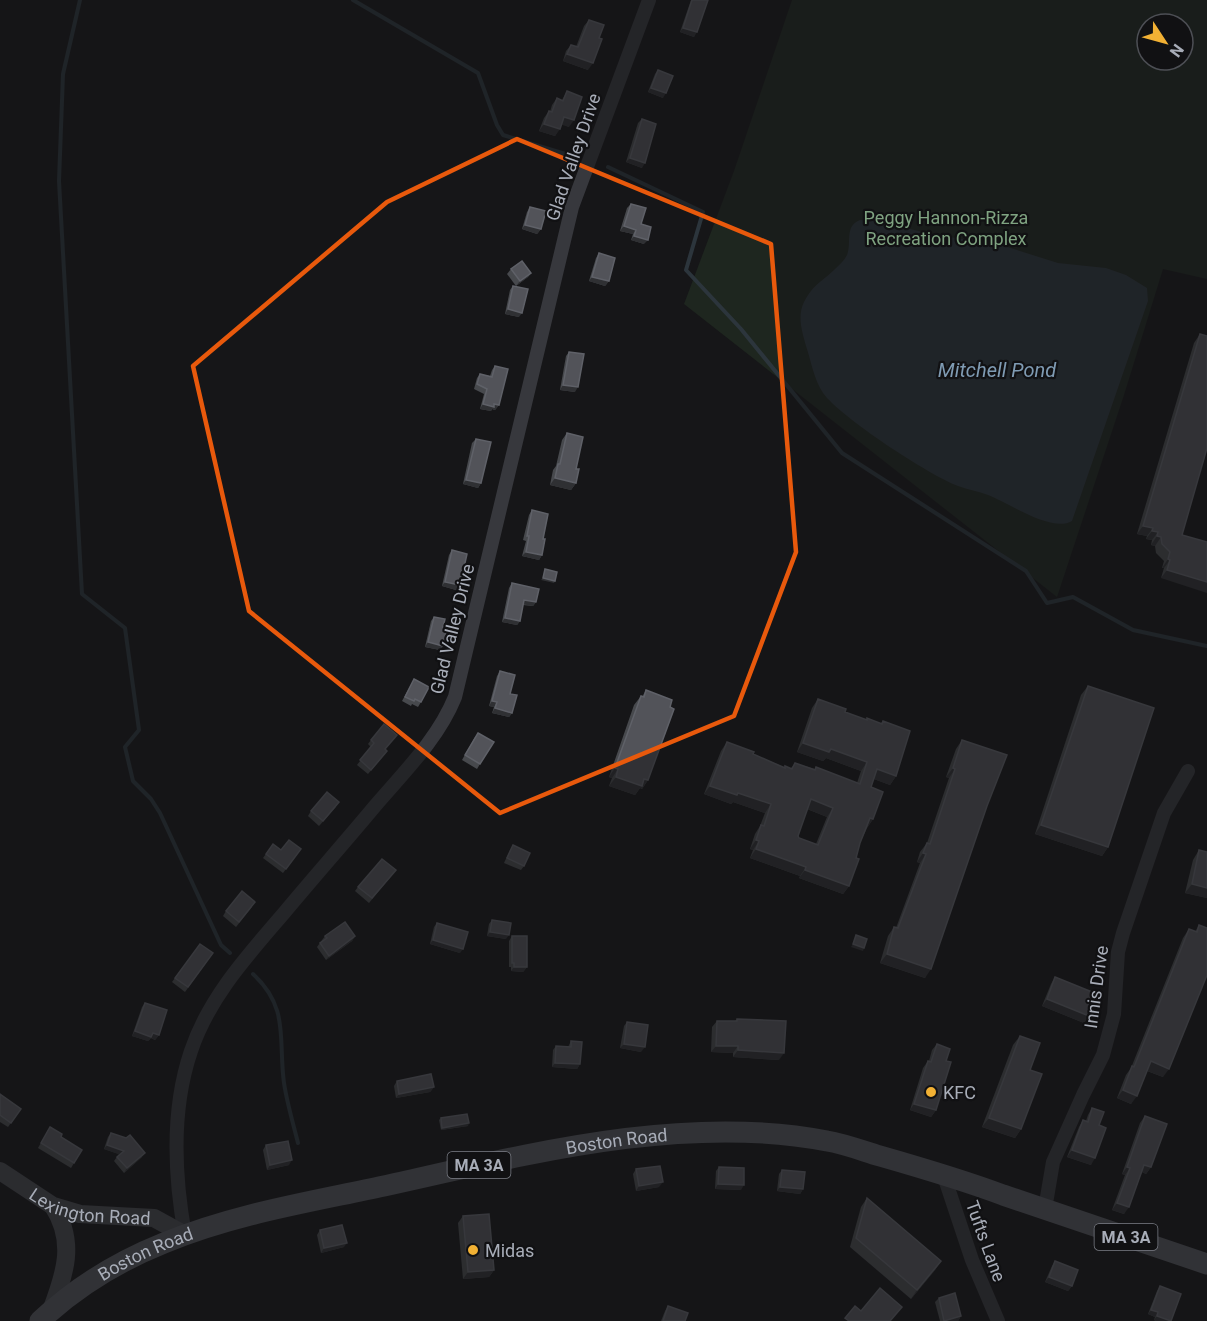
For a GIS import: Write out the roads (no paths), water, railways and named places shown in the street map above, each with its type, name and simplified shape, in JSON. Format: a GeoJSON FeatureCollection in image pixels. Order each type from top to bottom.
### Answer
{"type":"FeatureCollection","features":[{"type":"Feature","properties":{"kind":"main road","name":"Boston Road"},"geometry":{"type":"LineString","coordinates":[[46,1316],[75,1292],[117,1265],[185,1235],[279,1209],[500,1160],[608,1140],[707,1133],[772,1133],[828,1141],[943,1173],[1207,1264]]}},
{"type":"Feature","properties":{"kind":"street","name":"Glad Valley Drive"},"geometry":{"type":"LineString","coordinates":[[185,1235],[177,1169],[177,1125],[186,1069],[195,1040],[208,1012],[248,956],[421,753],[448,713],[454,697],[572,207],[649,0]]}},
{"type":"Feature","properties":{"kind":"street","name":"Innis Drive"},"geometry":{"type":"LineString","coordinates":[[1045,1209],[1053,1162],[1103,1055],[1114,1014],[1118,952],[1123,933],[1164,813],[1188,771]]}},
{"type":"Feature","properties":{"kind":"street","name":"Lexington Road"},"geometry":{"type":"LineString","coordinates":[[0,1171],[53,1206],[80,1214],[154,1218],[185,1235]]}},
{"type":"Feature","properties":{"kind":"street","name":"Tufts Lane"},"geometry":{"type":"LineString","coordinates":[[943,1173],[972,1260],[998,1321]]}},
{"type":"Feature","properties":{"kind":"street"},"geometry":{"type":"LineString","coordinates":[[46,1316],[63,1278],[67,1242],[65,1230],[53,1206]]}},
{"type":"Feature","properties":{"kind":"water","name":"Mitchell Pond"},"geometry":{"type":"Polygon","coordinates":[[[860,220],[879,221],[930,234],[1001,245],[1058,263],[1106,268],[1126,275],[1147,288],[1148,301],[1072,521],[1064,524],[1042,520],[988,495],[945,480],[866,430],[823,393],[815,376],[803,335],[802,307],[818,283],[846,257],[850,231],[852,226],[860,220]]]}},
{"type":"Feature","properties":{"kind":"waterway"},"geometry":{"type":"LineString","coordinates":[[80,0],[63,74],[59,181],[82,594],[125,628],[139,730],[125,747],[133,781],[151,799],[160,813],[221,945],[230,953]]}},
{"type":"Feature","properties":{"kind":"waterway"},"geometry":{"type":"LineString","coordinates":[[353,0],[478,73],[497,125],[503,135],[572,156]]}},
{"type":"Feature","properties":{"kind":"waterway"},"geometry":{"type":"LineString","coordinates":[[608,167],[703,212],[686,270],[741,329],[842,453],[1026,571],[1047,603],[1073,597],[1133,630],[1207,646]]}},
{"type":"Feature","properties":{"kind":"waterway"},"geometry":{"type":"LineString","coordinates":[[253,974],[273,999],[277,1012],[284,1083],[298,1143]]}},
{"type":"Feature","properties":{"kind":"place","name":"KFC"},"geometry":{"type":"Point","coordinates":[931,1092]}},
{"type":"Feature","properties":{"kind":"place","name":"Midas"},"geometry":{"type":"Point","coordinates":[473,1250]}},
{"type":"Feature","properties":{"kind":"park label","name":"Peggy Hannon-Rizza Recreation Complex"},"geometry":{"type":"Point","coordinates":[946,227]}}]}
